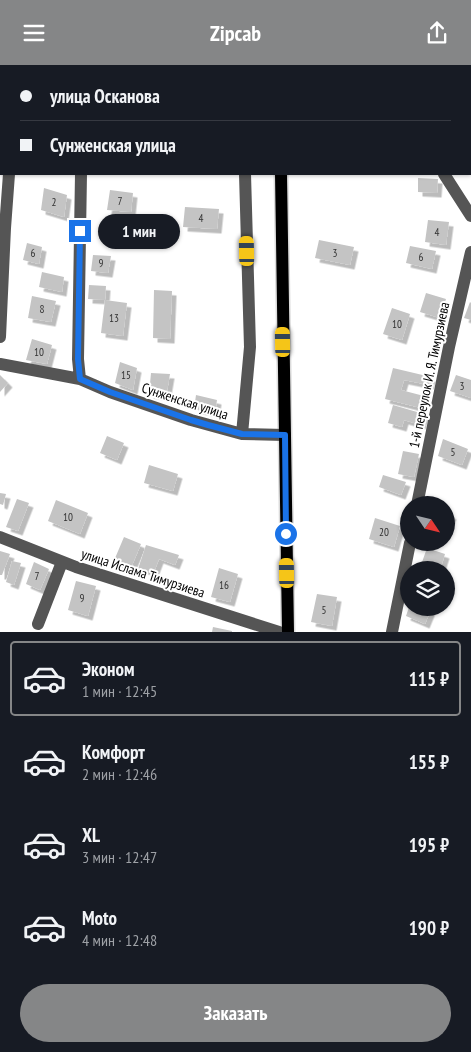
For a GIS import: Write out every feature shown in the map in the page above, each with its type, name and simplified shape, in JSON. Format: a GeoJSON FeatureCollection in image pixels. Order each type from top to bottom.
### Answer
{"type":"FeatureCollection","features":[{"type":"Feature","properties":{"kind":"main road"},"geometry":{"type":"LineString","coordinates":[[281,175],[288,632]]}},
{"type":"Feature","properties":{"kind":"street"},"geometry":{"type":"LineString","coordinates":[[0,337],[5,228],[10,175]]}},
{"type":"Feature","properties":{"kind":"street"},"geometry":{"type":"LineString","coordinates":[[80,379],[78,359],[81,175]]}},
{"type":"Feature","properties":{"kind":"street"},"geometry":{"type":"LineString","coordinates":[[242,434],[250,347],[245,175]]}},
{"type":"Feature","properties":{"kind":"street"},"geometry":{"type":"LineString","coordinates":[[445,175],[471,216]]}},
{"type":"Feature","properties":{"kind":"street","name":"1-й переулок И. Я. Тимурзиева"},"geometry":{"type":"LineString","coordinates":[[419,496],[449,347],[471,252]]}},
{"type":"Feature","properties":{"kind":"street","name":"Сунженская улица"},"geometry":{"type":"LineString","coordinates":[[0,364],[80,379],[110,392],[191,420],[242,434],[285,435]]}},
{"type":"Feature","properties":{"kind":"street","name":"улица Ислама Тимурзиева"},"geometry":{"type":"LineString","coordinates":[[0,537],[76,567],[279,632]]}},
{"type":"Feature","properties":{"kind":"street"},"geometry":{"type":"LineString","coordinates":[[392,632],[408,551]]}},
{"type":"Feature","properties":{"kind":"street"},"geometry":{"type":"LineString","coordinates":[[38,624],[62,562]]}},
{"type":"Feature","properties":{"kind":"building"},"geometry":{"type":"Polygon","coordinates":[[[418,178],[438,179],[437,193],[418,192],[418,178]]]}},
{"type":"Feature","properties":{"kind":"building"},"geometry":{"type":"Polygon","coordinates":[[[44,188],[67,195],[64,217],[41,210],[44,188]]]}},
{"type":"Feature","properties":{"kind":"building"},"geometry":{"type":"Polygon","coordinates":[[[110,190],[133,193],[131,212],[107,210],[110,190]]]}},
{"type":"Feature","properties":{"kind":"building"},"geometry":{"type":"Polygon","coordinates":[[[185,207],[219,209],[217,229],[183,227],[185,207]]]}},
{"type":"Feature","properties":{"kind":"building"},"geometry":{"type":"Polygon","coordinates":[[[428,220],[449,222],[446,245],[425,242],[428,220]]]}},
{"type":"Feature","properties":{"kind":"building"},"geometry":{"type":"Polygon","coordinates":[[[319,240],[354,247],[350,265],[315,258],[319,240]]]}},
{"type":"Feature","properties":{"kind":"building"},"geometry":{"type":"Polygon","coordinates":[[[27,243],[42,247],[39,264],[23,260],[27,243]]]}},
{"type":"Feature","properties":{"kind":"building"},"geometry":{"type":"Polygon","coordinates":[[[410,246],[436,251],[432,269],[406,263],[410,246]]]}},
{"type":"Feature","properties":{"kind":"building"},"geometry":{"type":"Polygon","coordinates":[[[93,255],[111,256],[108,273],[91,271],[93,255]]]}},
{"type":"Feature","properties":{"kind":"building"},"geometry":{"type":"Polygon","coordinates":[[[42,272],[64,277],[62,292],[39,287],[42,272]]]}},
{"type":"Feature","properties":{"kind":"building"},"geometry":{"type":"Polygon","coordinates":[[[89,285],[106,286],[105,300],[88,299],[89,285]]]}},
{"type":"Feature","properties":{"kind":"building"},"geometry":{"type":"Polygon","coordinates":[[[154,290],[172,291],[170,339],[153,338],[154,290]]]}},
{"type":"Feature","properties":{"kind":"building"},"geometry":{"type":"Polygon","coordinates":[[[426,293],[446,299],[440,318],[420,312],[426,293]]]}},
{"type":"Feature","properties":{"kind":"building"},"geometry":{"type":"Polygon","coordinates":[[[32,296],[56,301],[51,322],[28,318],[32,296]]]}},
{"type":"Feature","properties":{"kind":"building"},"geometry":{"type":"Polygon","coordinates":[[[105,300],[127,303],[123,336],[101,333],[105,300]]]}},
{"type":"Feature","properties":{"kind":"building"},"geometry":{"type":"Polygon","coordinates":[[[471,303],[471,320],[464,318],[471,303]]]}},
{"type":"Feature","properties":{"kind":"building"},"geometry":{"type":"Polygon","coordinates":[[[392,308],[410,314],[402,340],[383,334],[392,308]]]}},
{"type":"Feature","properties":{"kind":"building"},"geometry":{"type":"Polygon","coordinates":[[[32,339],[52,345],[47,364],[26,360],[32,339]]]}},
{"type":"Feature","properties":{"kind":"building"},"geometry":{"type":"Polygon","coordinates":[[[120,362],[137,368],[133,390],[115,383],[120,362]]]}},
{"type":"Feature","properties":{"kind":"building"},"geometry":{"type":"Polygon","coordinates":[[[393,368],[431,377],[429,385],[404,380],[401,390],[424,396],[421,408],[385,399],[393,368]]]}},
{"type":"Feature","properties":{"kind":"building"},"geometry":{"type":"Polygon","coordinates":[[[151,373],[170,374],[166,397],[149,394],[151,373]]]}},
{"type":"Feature","properties":{"kind":"building"},"geometry":{"type":"Polygon","coordinates":[[[0,375],[8,383],[0,392],[0,375]]]}},
{"type":"Feature","properties":{"kind":"building"},"geometry":{"type":"Polygon","coordinates":[[[456,375],[471,380],[471,398],[450,391],[456,375]]]}},
{"type":"Feature","properties":{"kind":"building"},"geometry":{"type":"Polygon","coordinates":[[[196,395],[217,400],[215,413],[194,409],[196,395]]]}},
{"type":"Feature","properties":{"kind":"building"},"geometry":{"type":"Polygon","coordinates":[[[393,405],[424,414],[421,425],[404,420],[402,427],[388,423],[393,405]]]}},
{"type":"Feature","properties":{"kind":"building"},"geometry":{"type":"Polygon","coordinates":[[[107,436],[124,443],[117,460],[100,453],[107,436]]]}},
{"type":"Feature","properties":{"kind":"building"},"geometry":{"type":"Polygon","coordinates":[[[443,439],[468,449],[462,465],[438,456],[443,439]]]}},
{"type":"Feature","properties":{"kind":"building"},"geometry":{"type":"Polygon","coordinates":[[[403,451],[419,454],[414,477],[398,474],[403,451]]]}},
{"type":"Feature","properties":{"kind":"building"},"geometry":{"type":"Polygon","coordinates":[[[149,465],[178,474],[173,491],[144,483],[149,465]]]}},
{"type":"Feature","properties":{"kind":"building"},"geometry":{"type":"Polygon","coordinates":[[[383,475],[406,482],[401,495],[379,487],[383,475]]]}},
{"type":"Feature","properties":{"kind":"building"},"geometry":{"type":"Polygon","coordinates":[[[0,493],[6,494],[3,505],[0,504],[0,493]]]}},
{"type":"Feature","properties":{"kind":"building"},"geometry":{"type":"Polygon","coordinates":[[[17,499],[29,503],[18,531],[6,527],[17,499]]]}},
{"type":"Feature","properties":{"kind":"building"},"geometry":{"type":"Polygon","coordinates":[[[56,500],[88,513],[80,534],[48,521],[56,500]]]}},
{"type":"Feature","properties":{"kind":"building"},"geometry":{"type":"Polygon","coordinates":[[[375,518],[400,526],[394,547],[369,539],[375,518]]]}},
{"type":"Feature","properties":{"kind":"building"},"geometry":{"type":"Polygon","coordinates":[[[124,537],[141,544],[130,570],[113,563],[124,537]]]}},
{"type":"Feature","properties":{"kind":"building"},"geometry":{"type":"Polygon","coordinates":[[[146,545],[179,555],[175,565],[159,559],[154,572],[138,569],[146,545]]]}},
{"type":"Feature","properties":{"kind":"building"},"geometry":{"type":"Polygon","coordinates":[[[0,551],[10,554],[2,575],[0,575],[0,551]]]}},
{"type":"Feature","properties":{"kind":"building"},"geometry":{"type":"Polygon","coordinates":[[[426,551],[436,551],[445,554],[443,561],[422,561],[426,551]]]}},
{"type":"Feature","properties":{"kind":"building"},"geometry":{"type":"Polygon","coordinates":[[[12,561],[21,563],[14,585],[6,582],[12,561]]]}},
{"type":"Feature","properties":{"kind":"building"},"geometry":{"type":"Polygon","coordinates":[[[34,562],[49,569],[40,590],[26,584],[34,562]]]}},
{"type":"Feature","properties":{"kind":"building"},"geometry":{"type":"Polygon","coordinates":[[[219,568],[238,574],[230,602],[211,597],[219,568]]]}},
{"type":"Feature","properties":{"kind":"building"},"geometry":{"type":"Polygon","coordinates":[[[76,581],[96,586],[88,616],[68,610],[76,581]]]}},
{"type":"Feature","properties":{"kind":"building"},"geometry":{"type":"Polygon","coordinates":[[[317,594],[337,597],[332,626],[311,622],[317,594]]]}},
{"type":"Feature","properties":{"kind":"building"},"geometry":{"type":"Polygon","coordinates":[[[406,616],[428,616],[425,624],[406,616]]]}},
{"type":"Feature","properties":{"kind":"building"},"geometry":{"type":"Polygon","coordinates":[[[213,627],[232,631],[232,632],[212,632],[213,627]]]}},
{"type":"Feature","properties":{"kind":"route"},"geometry":{"type":"LineString","coordinates":[[80,231],[78,359],[80,379],[110,392],[208,425],[242,434],[285,435],[286,534]]}}]}
